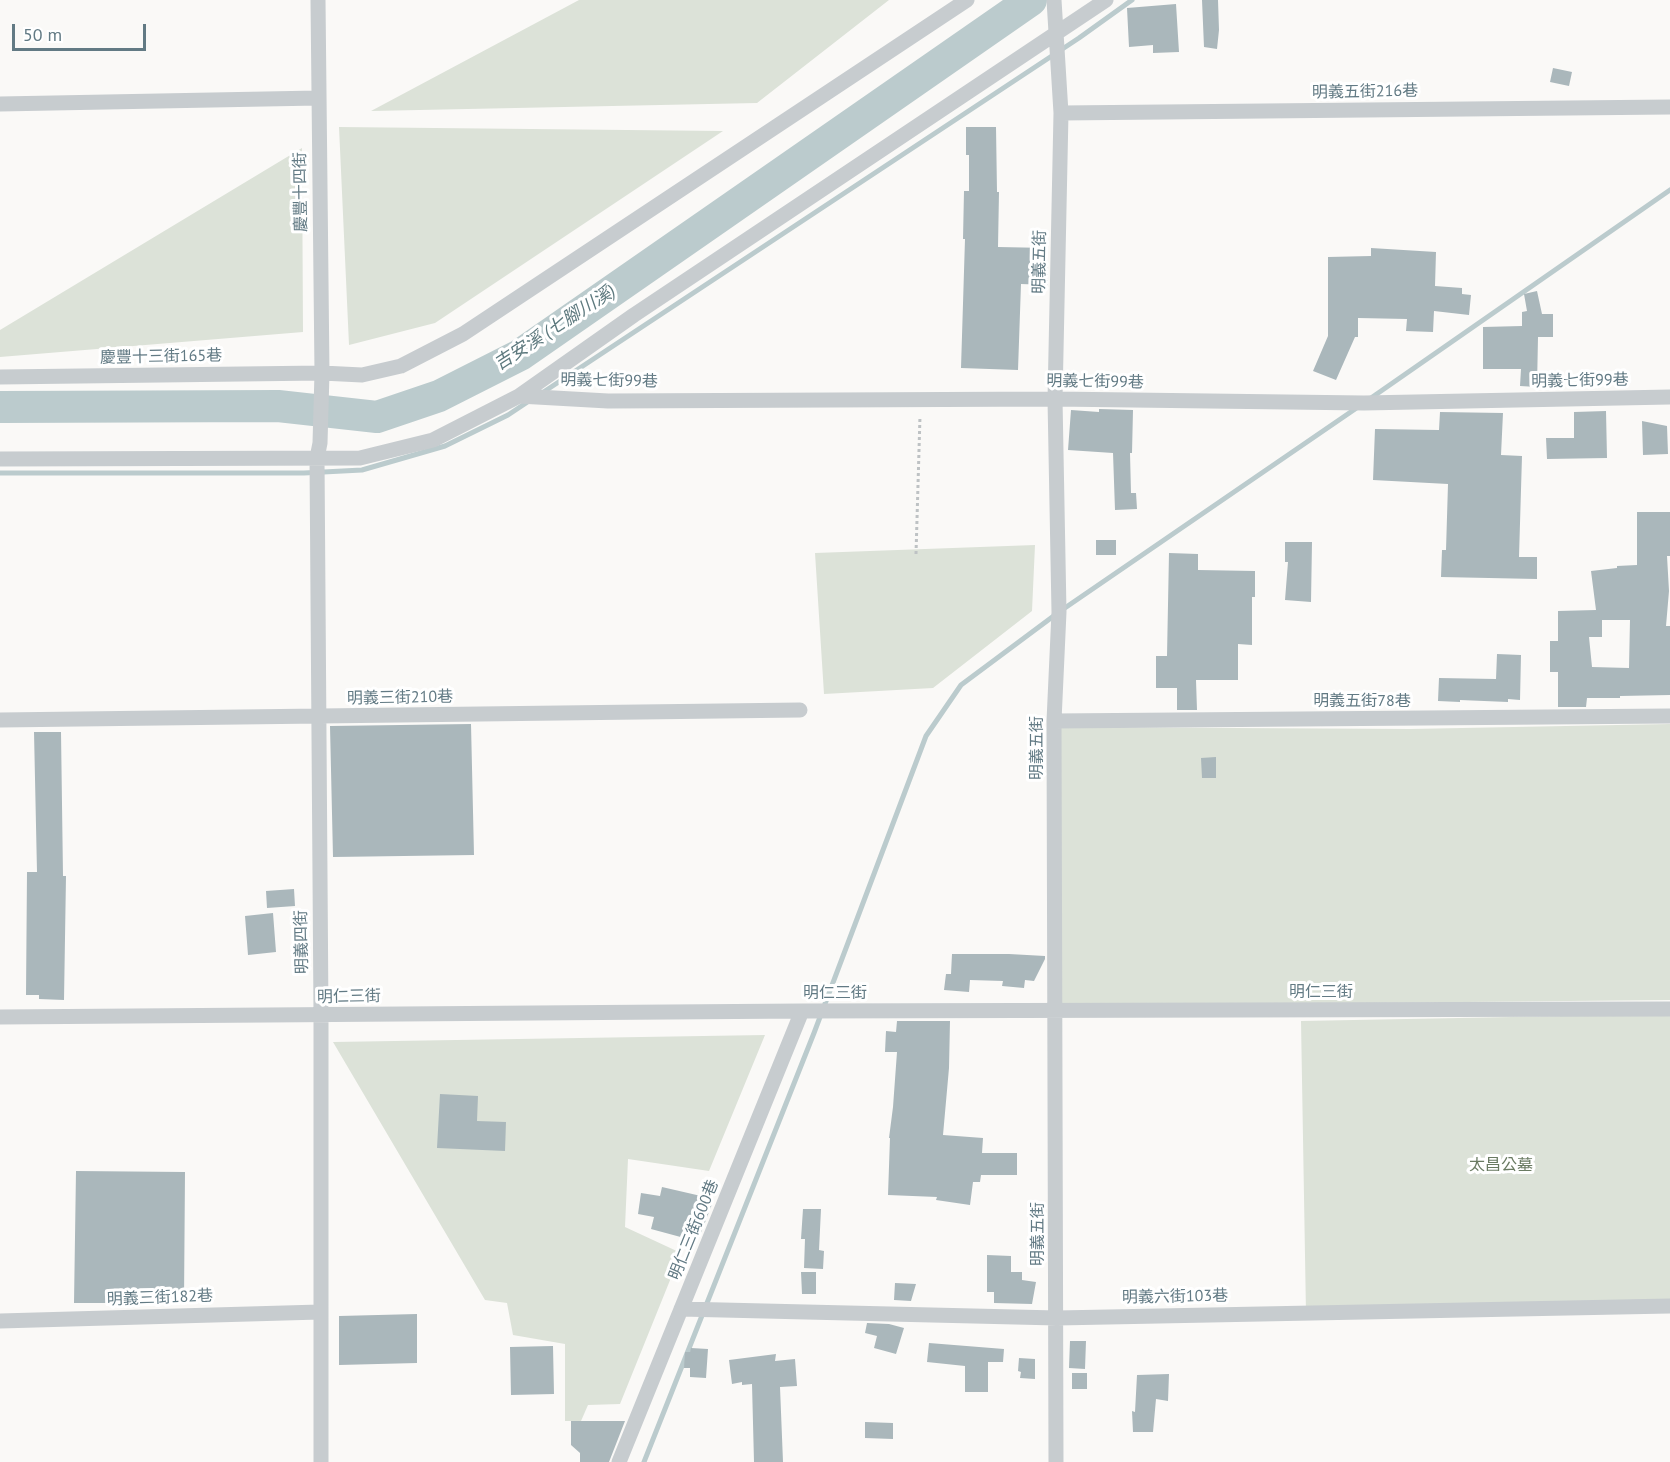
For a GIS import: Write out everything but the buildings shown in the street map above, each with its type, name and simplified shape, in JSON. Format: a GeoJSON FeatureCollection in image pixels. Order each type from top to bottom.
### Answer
{"type":"FeatureCollection","features":[{"type":"Feature","properties":{"kind":"street","name":"慶豐十四街"},"geometry":{"type":"LineString","coordinates":[[318,0],[322,379],[320,443]]}},
{"type":"Feature","properties":{"kind":"street","name":"慶豐十三街165巷"},"geometry":{"type":"LineString","coordinates":[[0,377],[322,379],[362,375],[401,366],[463,334],[967,0]]}},
{"type":"Feature","properties":{"kind":"street","name":"明義五街"},"geometry":{"type":"LineString","coordinates":[[1054,0],[1061,113],[1055,399],[1059,612],[1054,721],[1056,1462]]}},
{"type":"Feature","properties":{"kind":"street"},"geometry":{"type":"LineString","coordinates":[[0,459],[360,458],[433,440],[519,396],[634,315],[1106,0]]}},
{"type":"Feature","properties":{"kind":"street"},"geometry":{"type":"LineString","coordinates":[[0,104],[318,98]]}},
{"type":"Feature","properties":{"kind":"street","name":"明義五街216巷"},"geometry":{"type":"LineString","coordinates":[[1061,113],[1670,106]]}},
{"type":"Feature","properties":{"kind":"street","name":"明義七街99巷"},"geometry":{"type":"LineString","coordinates":[[519,396],[608,401],[1055,399],[1364,403],[1670,397]]}},
{"type":"Feature","properties":{"kind":"street","name":"明義四街"},"geometry":{"type":"LineString","coordinates":[[320,443],[317,458],[321,1462]]}},
{"type":"Feature","properties":{"kind":"street","name":"明義三街210巷"},"geometry":{"type":"LineString","coordinates":[[0,720],[800,710]]}},
{"type":"Feature","properties":{"kind":"street","name":"明義五街78巷"},"geometry":{"type":"LineString","coordinates":[[1054,721],[1670,716]]}},
{"type":"Feature","properties":{"kind":"street","name":"明仁三街"},"geometry":{"type":"LineString","coordinates":[[0,1017],[815,1011],[1670,1009]]}},
{"type":"Feature","properties":{"kind":"street","name":"明仁三街600巷"},"geometry":{"type":"LineString","coordinates":[[619,1462],[681,1309],[815,1011]]}},
{"type":"Feature","properties":{"kind":"street","name":"明義六街103巷"},"geometry":{"type":"LineString","coordinates":[[681,1309],[1057,1318],[1670,1306]]}},
{"type":"Feature","properties":{"kind":"street","name":"明義三街182巷"},"geometry":{"type":"LineString","coordinates":[[0,1321],[320,1311]]}},
{"type":"Feature","properties":{"kind":"path"},"geometry":{"type":"LineString","coordinates":[[916,554],[921,399]]}},
{"type":"Feature","properties":{"kind":"green space"},"geometry":{"type":"Polygon","coordinates":[[[579,0],[889,0],[757,103],[371,111],[579,0]]]}},
{"type":"Feature","properties":{"kind":"green space"},"geometry":{"type":"Polygon","coordinates":[[[339,127],[723,131],[435,323],[349,345],[339,127]]]}},
{"type":"Feature","properties":{"kind":"green space"},"geometry":{"type":"Polygon","coordinates":[[[302,148],[303,332],[0,357],[0,330],[302,148]]]}},
{"type":"Feature","properties":{"kind":"green space"},"geometry":{"type":"Polygon","coordinates":[[[1035,545],[1032,611],[933,688],[824,694],[815,553],[1035,545]]]}},
{"type":"Feature","properties":{"kind":"green space"},"geometry":{"type":"Polygon","coordinates":[[[1670,724],[1670,1000],[1062,1006],[1059,727],[1410,729],[1670,724]]]}},
{"type":"Feature","properties":{"kind":"green space","name":"太昌公墓"},"geometry":{"type":"Polygon","coordinates":[[[1670,1014],[1670,1311],[1306,1314],[1301,1021],[1670,1014]]]}},
{"type":"Feature","properties":{"kind":"green space"},"geometry":{"type":"Polygon","coordinates":[[[765,1035],[709,1171],[628,1159],[625,1227],[681,1253],[620,1404],[588,1405],[581,1421],[565,1421],[565,1344],[513,1335],[507,1303],[485,1300],[333,1042],[765,1035]]]}},
{"type":"Feature","properties":{"kind":"waterway","name":"吉安溪 (七腳川溪)"},"geometry":{"type":"LineString","coordinates":[[0,407],[278,406],[377,417],[439,396],[520,355],[1031,0]]}},
{"type":"Feature","properties":{"kind":"waterway"},"geometry":{"type":"LineString","coordinates":[[542,393],[1079,38],[1132,0]]}},
{"type":"Feature","properties":{"kind":"waterway"},"geometry":{"type":"LineString","coordinates":[[1371,398],[1670,190]]}},
{"type":"Feature","properties":{"kind":"waterway"},"geometry":{"type":"LineString","coordinates":[[0,473],[304,473],[362,470],[445,446],[508,415],[529,401]]}},
{"type":"Feature","properties":{"kind":"waterway"},"geometry":{"type":"LineString","coordinates":[[644,1462],[814,1033],[926,736],[961,685],[1059,612],[1358,407]]}}]}
